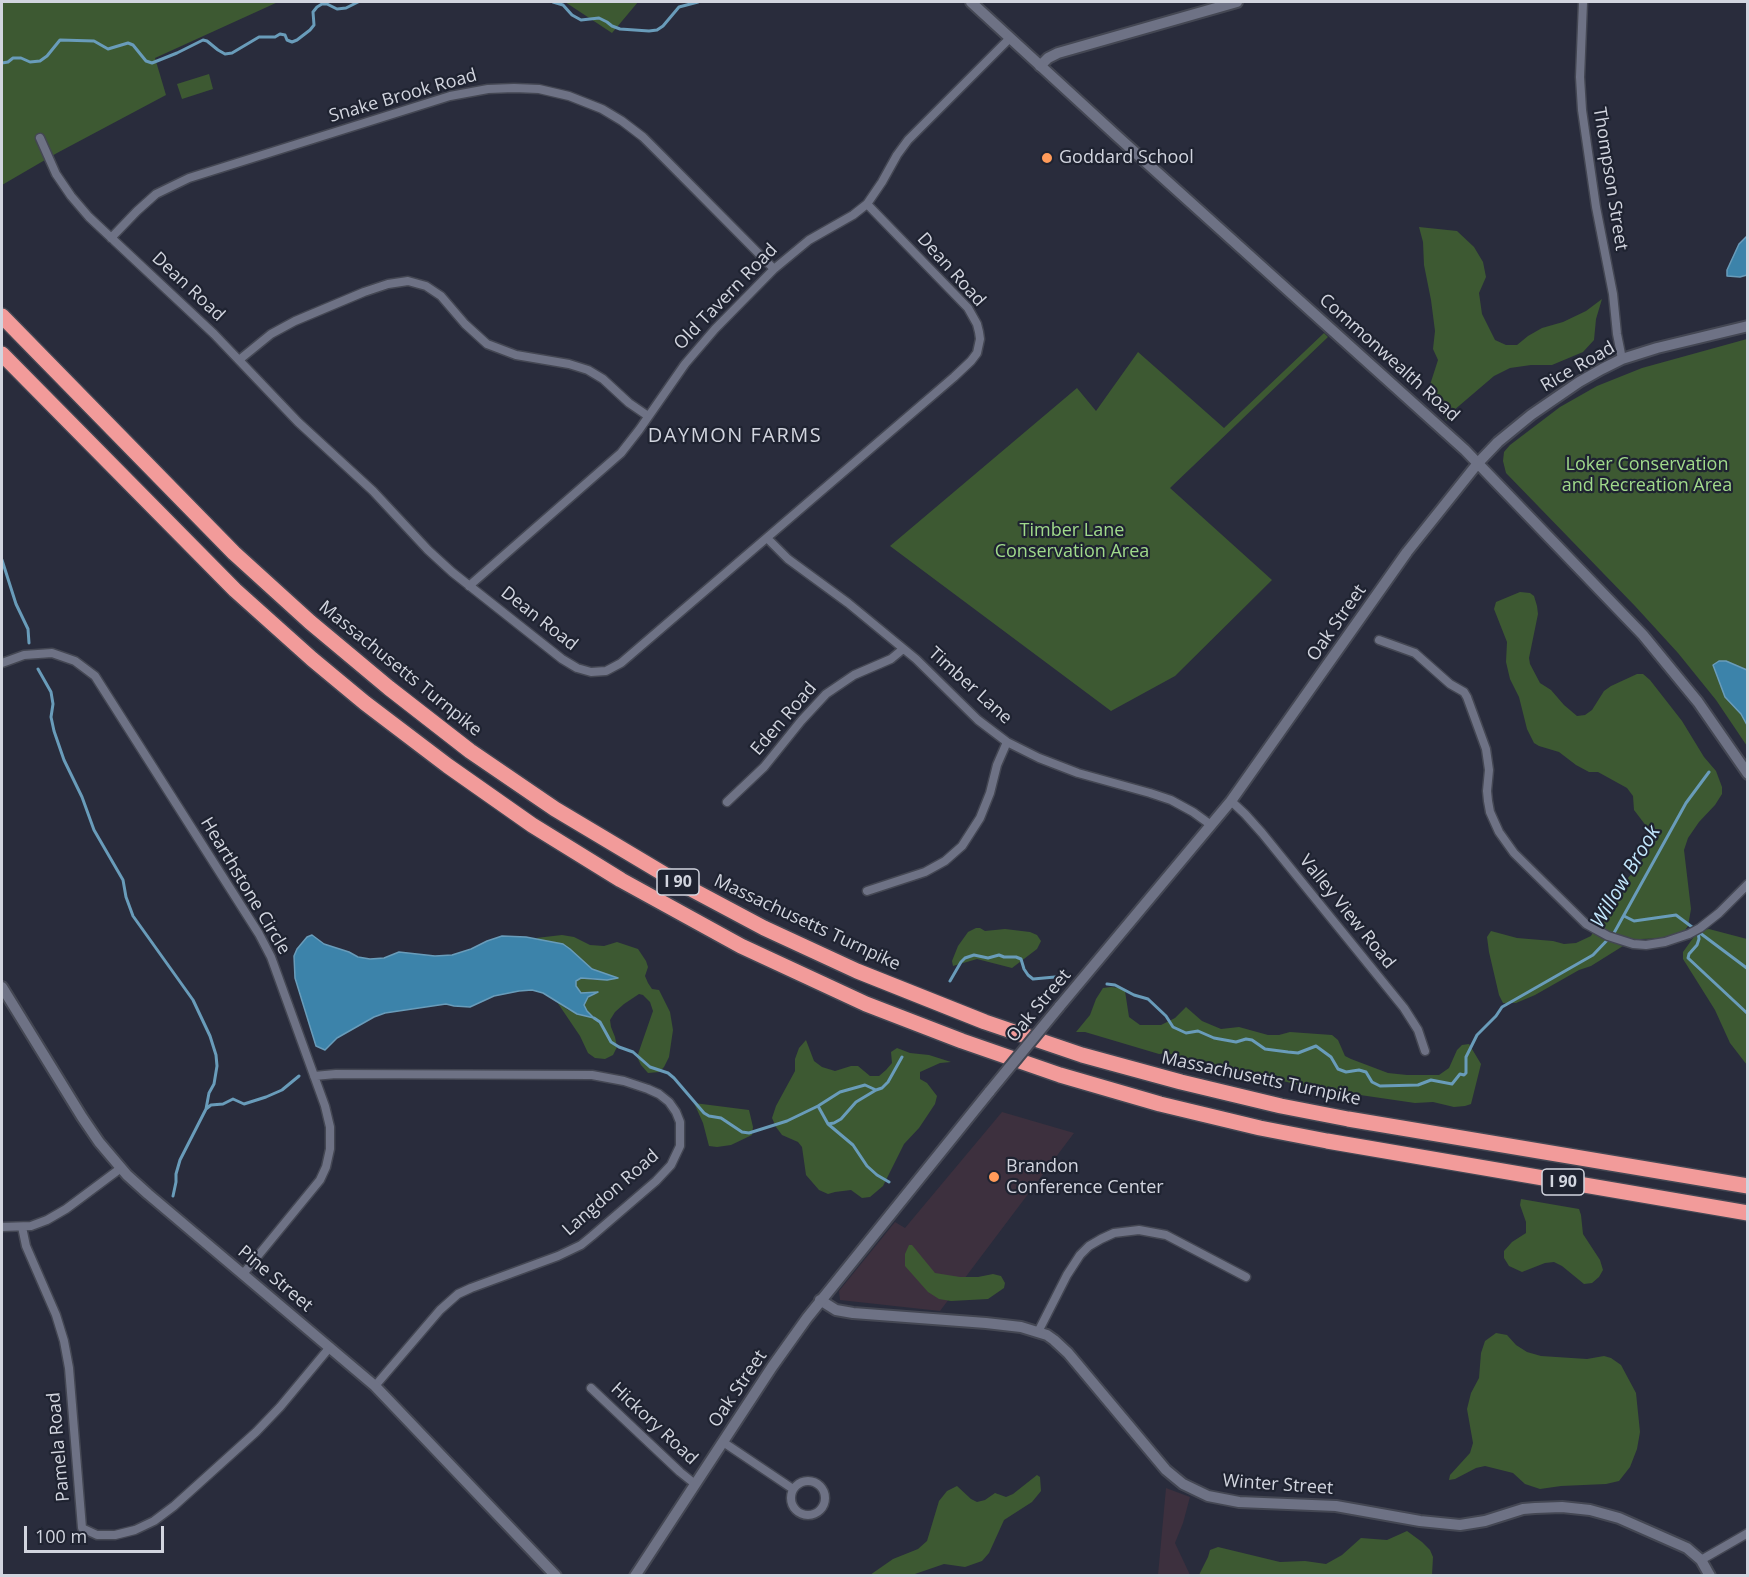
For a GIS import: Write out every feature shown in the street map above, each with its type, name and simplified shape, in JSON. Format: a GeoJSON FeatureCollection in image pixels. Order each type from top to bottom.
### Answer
{"type":"FeatureCollection","features":[{"type":"Feature","properties":{"kind":"highway","name":"Massachusetts Turnpike"},"geometry":{"type":"LineString","coordinates":[[2,316],[234,553],[362,667],[444,731],[555,809],[674,880],[764,928],[857,971],[963,1014],[1049,1044],[1170,1080],[1315,1113],[1748,1186]]}},
{"type":"Feature","properties":{"kind":"highway","name":"I 90"},"geometry":{"type":"LineString","coordinates":[[2,354],[235,590],[365,703],[532,825],[621,880],[741,946],[856,999],[952,1037],[1060,1075],[1138,1098],[1238,1123],[1327,1141],[1748,1213]]}},
{"type":"Feature","properties":{"kind":"main road","name":"Commonwealth Road"},"geometry":{"type":"LineString","coordinates":[[971,2],[1440,426],[1478,463],[1643,635],[1698,702],[1748,774]]}},
{"type":"Feature","properties":{"kind":"main road"},"geometry":{"type":"LineString","coordinates":[[1040,66],[1048,58],[1058,53],[1237,2]]}},
{"type":"Feature","properties":{"kind":"main road","name":"Rice Road"},"geometry":{"type":"LineString","coordinates":[[1478,463],[1497,442],[1543,406],[1584,379],[1622,359],[1748,326]]}},
{"type":"Feature","properties":{"kind":"main road","name":"Oak Street"},"geometry":{"type":"LineString","coordinates":[[635,1575],[820,1300],[990,1090],[1231,801],[1407,552],[1478,463]]}},
{"type":"Feature","properties":{"kind":"main road","name":"Pine Street"},"geometry":{"type":"LineString","coordinates":[[2,987],[82,1117],[121,1168],[148,1194],[375,1386],[556,1575]]}},
{"type":"Feature","properties":{"kind":"main road","name":"Winter Street"},"geometry":{"type":"LineString","coordinates":[[820,1300],[836,1310],[860,1314],[1021,1327],[1054,1340],[1068,1353],[1166,1470],[1183,1484],[1208,1496],[1239,1502],[1336,1506],[1420,1521],[1460,1525],[1485,1521],[1523,1509],[1548,1506],[1574,1508],[1618,1518],[1687,1548],[1701,1560],[1710,1575]]}},
{"type":"Feature","properties":{"kind":"street","name":"Thompson Street"},"geometry":{"type":"LineString","coordinates":[[1582,2],[1580,77],[1583,117],[1596,207],[1613,294],[1617,341],[1622,359]]}},
{"type":"Feature","properties":{"kind":"street","name":"Old Tavern Road"},"geometry":{"type":"LineString","coordinates":[[469,585],[631,442],[676,375],[706,339],[774,269],[809,240],[853,215],[867,204],[897,155],[916,132],[1010,38]]}},
{"type":"Feature","properties":{"kind":"street","name":"Snake Brook Road"},"geometry":{"type":"LineString","coordinates":[[111,238],[156,194],[189,177],[450,96],[488,89],[538,89],[569,96],[602,109],[643,137],[774,269]]}},
{"type":"Feature","properties":{"kind":"street","name":"Dean Road"},"geometry":{"type":"LineString","coordinates":[[40,138],[67,190],[88,217],[182,303],[298,422],[374,491],[428,550],[562,659],[577,668],[598,672],[606,671],[621,663],[954,377],[977,353],[979,332],[968,308],[867,204]]}},
{"type":"Feature","properties":{"kind":"street"},"geometry":{"type":"LineString","coordinates":[[239,360],[271,334],[295,321],[364,292],[388,284],[408,281],[426,286],[441,296],[465,324],[487,344],[516,355],[569,364],[588,370],[603,379],[648,416]]}},
{"type":"Feature","properties":{"kind":"street","name":"Timber Lane"},"geometry":{"type":"LineString","coordinates":[[767,538],[781,553],[928,670],[978,720],[1007,742],[1039,758],[1078,773],[1171,801],[1193,812],[1211,825]]}},
{"type":"Feature","properties":{"kind":"street"},"geometry":{"type":"LineString","coordinates":[[1379,640],[1415,653],[1450,684],[1464,692],[1486,749],[1489,770],[1488,801],[1499,832],[1514,853],[1586,924],[1608,936],[1633,944],[1646,945],[1665,942],[1700,928],[1748,884]]}},
{"type":"Feature","properties":{"kind":"street","name":"Eden Road"},"geometry":{"type":"LineString","coordinates":[[727,802],[764,767],[826,694],[854,675],[891,659],[903,649]]}},
{"type":"Feature","properties":{"kind":"street","name":"Hearthstone Circle"},"geometry":{"type":"LineString","coordinates":[[2,663],[24,655],[52,653],[70,658],[91,672],[268,949],[325,1106],[330,1127],[330,1149],[326,1167],[314,1188],[243,1274]]}},
{"type":"Feature","properties":{"kind":"street"},"geometry":{"type":"LineString","coordinates":[[867,891],[925,872],[945,861],[963,846],[987,802],[997,765],[1007,742]]}},
{"type":"Feature","properties":{"kind":"street","name":"Valley View Road"},"geometry":{"type":"LineString","coordinates":[[1231,801],[1262,833],[1404,1008],[1418,1030],[1425,1051]]}},
{"type":"Feature","properties":{"kind":"street","name":"Langdon Road"},"geometry":{"type":"LineString","coordinates":[[314,1076],[592,1075],[624,1081],[659,1094],[669,1102],[680,1122],[680,1146],[672,1165],[656,1181],[581,1245],[458,1294],[440,1310],[375,1386]]}},
{"type":"Feature","properties":{"kind":"street"},"geometry":{"type":"LineString","coordinates":[[2,1227],[39,1224],[57,1215],[121,1168]]}},
{"type":"Feature","properties":{"kind":"street","name":"Pamela Road"},"geometry":{"type":"LineString","coordinates":[[22,1227],[29,1254],[54,1309],[64,1341],[69,1368],[82,1528],[97,1535],[115,1535],[135,1530],[154,1521],[174,1506],[268,1420],[330,1347]]}},
{"type":"Feature","properties":{"kind":"street"},"geometry":{"type":"LineString","coordinates":[[1038,1332],[1067,1275],[1080,1255],[1089,1246],[1114,1233],[1139,1230],[1166,1235],[1246,1277]]}},
{"type":"Feature","properties":{"kind":"street","name":"Hickory Road"},"geometry":{"type":"LineString","coordinates":[[591,1388],[695,1484]]}},
{"type":"Feature","properties":{"kind":"street"},"geometry":{"type":"LineString","coordinates":[[723,1442],[793,1489]]}},
{"type":"Feature","properties":{"kind":"street"},"geometry":{"type":"LineString","coordinates":[[806,1481],[817,1484],[825,1498],[823,1505],[815,1514],[801,1514],[793,1507],[790,1499],[793,1489],[806,1481]]}},
{"type":"Feature","properties":{"kind":"street"},"geometry":{"type":"LineString","coordinates":[[1701,1560],[1748,1533]]}},
{"type":"Feature","properties":{"kind":"shaded area","name":"Brandon Conference Center"},"geometry":{"type":"Polygon","coordinates":[[[1002,1112],[1074,1133],[940,1311],[840,1300],[839,1291],[895,1222],[905,1228],[1002,1112]]]}},
{"type":"Feature","properties":{"kind":"shaded area"},"geometry":{"type":"Polygon","coordinates":[[[1166,1488],[1190,1497],[1175,1543],[1190,1575],[1158,1575],[1166,1488]]]}},
{"type":"Feature","properties":{"kind":"green space"},"geometry":{"type":"Polygon","coordinates":[[[2,2],[278,2],[155,58],[166,95],[2,185],[2,2]]]}},
{"type":"Feature","properties":{"kind":"green space"},"geometry":{"type":"Polygon","coordinates":[[[565,2],[638,2],[612,33],[565,2]]]}},
{"type":"Feature","properties":{"kind":"green space"},"geometry":{"type":"Polygon","coordinates":[[[209,74],[213,89],[182,99],[177,84],[209,74]]]}},
{"type":"Feature","properties":{"kind":"green space"},"geometry":{"type":"Polygon","coordinates":[[[1419,227],[1457,231],[1474,247],[1483,262],[1486,277],[1479,293],[1482,314],[1495,340],[1506,345],[1517,345],[1542,328],[1563,322],[1586,311],[1602,299],[1596,319],[1594,340],[1583,352],[1552,365],[1510,368],[1494,376],[1453,411],[1446,421],[1443,410],[1429,388],[1438,360],[1433,349],[1435,331],[1419,227]]]}},
{"type":"Feature","properties":{"kind":"green space","name":"Timber Lane Conservation Area"},"geometry":{"type":"Polygon","coordinates":[[[1324,333],[1328,337],[1170,488],[1272,580],[1175,676],[1111,711],[890,546],[1077,388],[1096,411],[1138,352],[1224,428],[1324,333]]]}},
{"type":"Feature","properties":{"kind":"green space","name":"Loker Conservation and Recreation Area"},"geometry":{"type":"Polygon","coordinates":[[[1747,339],[1747,746],[1716,700],[1678,653],[1506,473],[1503,461],[1504,452],[1510,445],[1560,407],[1597,386],[1642,368],[1747,339]]]}},
{"type":"Feature","properties":{"kind":"green space"},"geometry":{"type":"Polygon","coordinates":[[[1520,592],[1534,596],[1537,606],[1538,614],[1529,658],[1540,683],[1551,690],[1577,716],[1585,715],[1592,710],[1604,691],[1611,686],[1637,674],[1643,674],[1682,721],[1704,757],[1716,771],[1722,794],[1688,838],[1684,850],[1691,909],[1688,926],[1683,933],[1669,938],[1641,939],[1623,946],[1591,966],[1579,970],[1535,995],[1516,1003],[1503,1003],[1489,952],[1487,937],[1491,931],[1517,938],[1564,944],[1576,943],[1591,936],[1610,899],[1652,845],[1650,831],[1634,810],[1633,796],[1627,788],[1598,772],[1589,772],[1559,752],[1534,743],[1527,729],[1519,697],[1510,679],[1506,662],[1507,642],[1494,609],[1496,602],[1520,592]]]}},
{"type":"Feature","properties":{"kind":"green space"},"geometry":{"type":"Polygon","coordinates":[[[976,928],[985,931],[1005,929],[1030,932],[1037,935],[1041,941],[1037,949],[1012,968],[977,959],[953,966],[952,961],[958,946],[968,932],[976,928]]]}},
{"type":"Feature","properties":{"kind":"green space"},"geometry":{"type":"Polygon","coordinates":[[[1709,929],[1747,939],[1747,1065],[1730,1043],[1715,1010],[1683,959],[1683,952],[1696,934],[1709,929]]]}},
{"type":"Feature","properties":{"kind":"green space"},"geometry":{"type":"Polygon","coordinates":[[[562,935],[574,937],[590,945],[604,946],[617,942],[638,949],[648,967],[645,976],[648,983],[652,989],[659,990],[670,1012],[673,1030],[669,1057],[659,1072],[648,1073],[637,1057],[653,1011],[650,1002],[643,995],[639,994],[624,1004],[610,1020],[617,1047],[613,1055],[605,1059],[595,1058],[588,1053],[580,1036],[557,1002],[568,1010],[594,1017],[584,1005],[585,1000],[596,993],[581,993],[576,986],[576,981],[581,978],[597,980],[616,978],[592,969],[584,962],[536,938],[562,935]]]}},
{"type":"Feature","properties":{"kind":"green space"},"geometry":{"type":"Polygon","coordinates":[[[1111,987],[1125,991],[1129,1017],[1140,1025],[1161,1025],[1175,1018],[1186,1007],[1202,1021],[1221,1029],[1239,1027],[1268,1035],[1290,1032],[1332,1035],[1338,1040],[1345,1056],[1388,1073],[1439,1075],[1449,1068],[1457,1050],[1462,1045],[1469,1044],[1481,1064],[1471,1104],[1454,1107],[1433,1102],[1415,1103],[1312,1088],[1166,1053],[1159,1054],[1085,1032],[1076,1032],[1090,1015],[1103,988],[1111,987]]]}},
{"type":"Feature","properties":{"kind":"green space"},"geometry":{"type":"Polygon","coordinates":[[[806,1040],[814,1061],[822,1067],[835,1071],[858,1066],[870,1076],[879,1076],[892,1063],[891,1052],[897,1048],[951,1062],[940,1063],[920,1072],[920,1079],[927,1083],[937,1096],[935,1104],[919,1128],[904,1144],[883,1186],[870,1197],[862,1198],[851,1190],[828,1194],[819,1190],[806,1175],[802,1147],[798,1142],[782,1135],[772,1118],[795,1071],[795,1059],[799,1048],[806,1040]]]}},
{"type":"Feature","properties":{"kind":"green space"},"geometry":{"type":"Polygon","coordinates":[[[694,1103],[749,1110],[753,1127],[752,1135],[731,1145],[709,1146],[703,1123],[694,1103]]]}},
{"type":"Feature","properties":{"kind":"green space"},"geometry":{"type":"Polygon","coordinates":[[[1521,1199],[1579,1209],[1583,1234],[1600,1260],[1603,1270],[1599,1277],[1592,1283],[1584,1284],[1554,1262],[1522,1272],[1509,1266],[1504,1258],[1504,1251],[1512,1242],[1526,1233],[1526,1222],[1520,1205],[1521,1199]]]}},
{"type":"Feature","properties":{"kind":"green space"},"geometry":{"type":"Polygon","coordinates":[[[909,1245],[912,1245],[935,1273],[960,1277],[993,1274],[1001,1276],[1005,1283],[1004,1288],[988,1299],[951,1301],[939,1299],[928,1292],[905,1266],[905,1254],[909,1245]]]}},
{"type":"Feature","properties":{"kind":"green space"},"geometry":{"type":"Polygon","coordinates":[[[1496,1333],[1507,1335],[1527,1352],[1541,1356],[1587,1359],[1604,1356],[1621,1365],[1636,1393],[1640,1432],[1630,1467],[1619,1481],[1540,1489],[1525,1484],[1513,1473],[1485,1466],[1449,1480],[1450,1475],[1470,1453],[1473,1443],[1467,1409],[1471,1393],[1479,1378],[1481,1353],[1485,1341],[1496,1333]]]}},
{"type":"Feature","properties":{"kind":"green space"},"geometry":{"type":"Polygon","coordinates":[[[1037,1475],[1040,1477],[1041,1491],[1032,1502],[1004,1520],[989,1553],[982,1561],[965,1567],[944,1564],[912,1575],[870,1575],[893,1559],[918,1549],[927,1541],[939,1501],[947,1491],[957,1486],[977,1502],[995,1493],[1006,1497],[1037,1475]]]}},
{"type":"Feature","properties":{"kind":"green space"},"geometry":{"type":"Polygon","coordinates":[[[1407,1531],[1430,1550],[1433,1557],[1432,1575],[1199,1575],[1210,1550],[1218,1547],[1280,1562],[1305,1561],[1326,1564],[1342,1555],[1361,1538],[1387,1540],[1407,1531]]]}},
{"type":"Feature","properties":{"kind":"water"},"geometry":{"type":"Polygon","coordinates":[[[1747,236],[1747,275],[1727,276],[1727,270],[1739,244],[1747,236]]]}},
{"type":"Feature","properties":{"kind":"water"},"geometry":{"type":"Polygon","coordinates":[[[1719,661],[1726,661],[1747,670],[1747,725],[1741,714],[1725,697],[1713,665],[1719,661]]]}},
{"type":"Feature","properties":{"kind":"water"},"geometry":{"type":"Polygon","coordinates":[[[312,935],[324,944],[358,957],[370,959],[384,958],[399,952],[435,956],[452,955],[502,936],[526,937],[563,944],[592,969],[618,978],[607,980],[581,978],[576,981],[576,986],[581,993],[598,992],[588,997],[584,1005],[594,1018],[577,1014],[543,993],[532,990],[519,991],[494,996],[470,1007],[446,1004],[385,1013],[337,1038],[325,1050],[316,1046],[295,978],[294,956],[307,937],[312,935]]]}},
{"type":"Feature","properties":{"kind":"waterway"},"geometry":{"type":"LineString","coordinates":[[2,63],[13,58],[21,58],[30,62],[40,61],[60,40],[94,41],[108,49],[128,43],[133,45],[146,61],[152,63],[203,40],[225,54],[232,53],[259,37],[275,37],[280,34],[285,35],[287,40],[292,42],[297,40],[314,25],[313,12],[317,7],[327,4],[337,9],[346,8],[358,2]]}},
{"type":"Feature","properties":{"kind":"waterway"},"geometry":{"type":"LineString","coordinates":[[553,2],[563,5],[572,15],[581,20],[599,18],[620,29],[649,31],[663,26],[679,7],[698,2]]}},
{"type":"Feature","properties":{"kind":"waterway"},"geometry":{"type":"LineString","coordinates":[[2,560],[16,604],[28,629],[29,643]]}},
{"type":"Feature","properties":{"kind":"waterway"},"geometry":{"type":"LineString","coordinates":[[38,669],[51,692],[53,704],[51,717],[64,760],[82,797],[94,830],[123,880],[133,916],[193,1000],[210,1036],[217,1066],[206,1109]]}},
{"type":"Feature","properties":{"kind":"waterway","name":"Willow Brook"},"geometry":{"type":"LineString","coordinates":[[1107,984],[1115,985],[1148,999],[1166,1016],[1173,1027],[1186,1033],[1198,1031],[1214,1038],[1236,1042],[1252,1040],[1265,1049],[1288,1052],[1298,1053],[1316,1046],[1331,1057],[1338,1069],[1346,1072],[1359,1070],[1366,1072],[1372,1082],[1380,1086],[1418,1085],[1431,1080],[1452,1084],[1460,1074],[1466,1073],[1466,1057],[1477,1035],[1502,1007],[1593,955],[1614,933],[1686,803],[1709,772]]}},
{"type":"Feature","properties":{"kind":"waterway"},"geometry":{"type":"LineString","coordinates":[[1624,916],[1634,921],[1676,915],[1748,969]]}},
{"type":"Feature","properties":{"kind":"waterway"},"geometry":{"type":"LineString","coordinates":[[1698,931],[1697,945],[1688,958],[1748,1014]]}},
{"type":"Feature","properties":{"kind":"waterway","name":"Willow Brook"},"geometry":{"type":"LineString","coordinates":[[950,981],[961,962],[974,955],[988,958],[999,955],[1016,957],[1021,959],[1024,969],[1033,979],[1055,977],[1063,979]]}},
{"type":"Feature","properties":{"kind":"waterway","name":"Willow Brook"},"geometry":{"type":"LineString","coordinates":[[594,1018],[600,1022],[611,1042],[633,1052],[650,1067],[668,1073],[704,1113],[721,1118],[742,1132],[749,1133],[787,1121],[840,1092],[865,1085],[876,1090],[882,1088],[902,1057]]}},
{"type":"Feature","properties":{"kind":"waterway","name":"Willow Brook"},"geometry":{"type":"LineString","coordinates":[[173,1196],[180,1160],[206,1109],[211,1105],[223,1104],[233,1099],[244,1104],[266,1097],[282,1090],[299,1076]]}},
{"type":"Feature","properties":{"kind":"waterway"},"geometry":{"type":"LineString","coordinates":[[828,1124],[841,1119],[856,1102],[876,1090]]}},
{"type":"Feature","properties":{"kind":"waterway"},"geometry":{"type":"LineString","coordinates":[[818,1106],[828,1124],[853,1145],[867,1166],[889,1182]]}},
{"type":"Feature","properties":{"kind":"place","name":"Goddard School"},"geometry":{"type":"Point","coordinates":[1047,158]}},
{"type":"Feature","properties":{"kind":"place","name":"Brandon Conference Center"},"geometry":{"type":"Point","coordinates":[994,1177]}},
{"type":"Feature","properties":{"kind":"district","name":"DAYMON FARMS"},"geometry":{"type":"Point","coordinates":[735,436]}}]}
